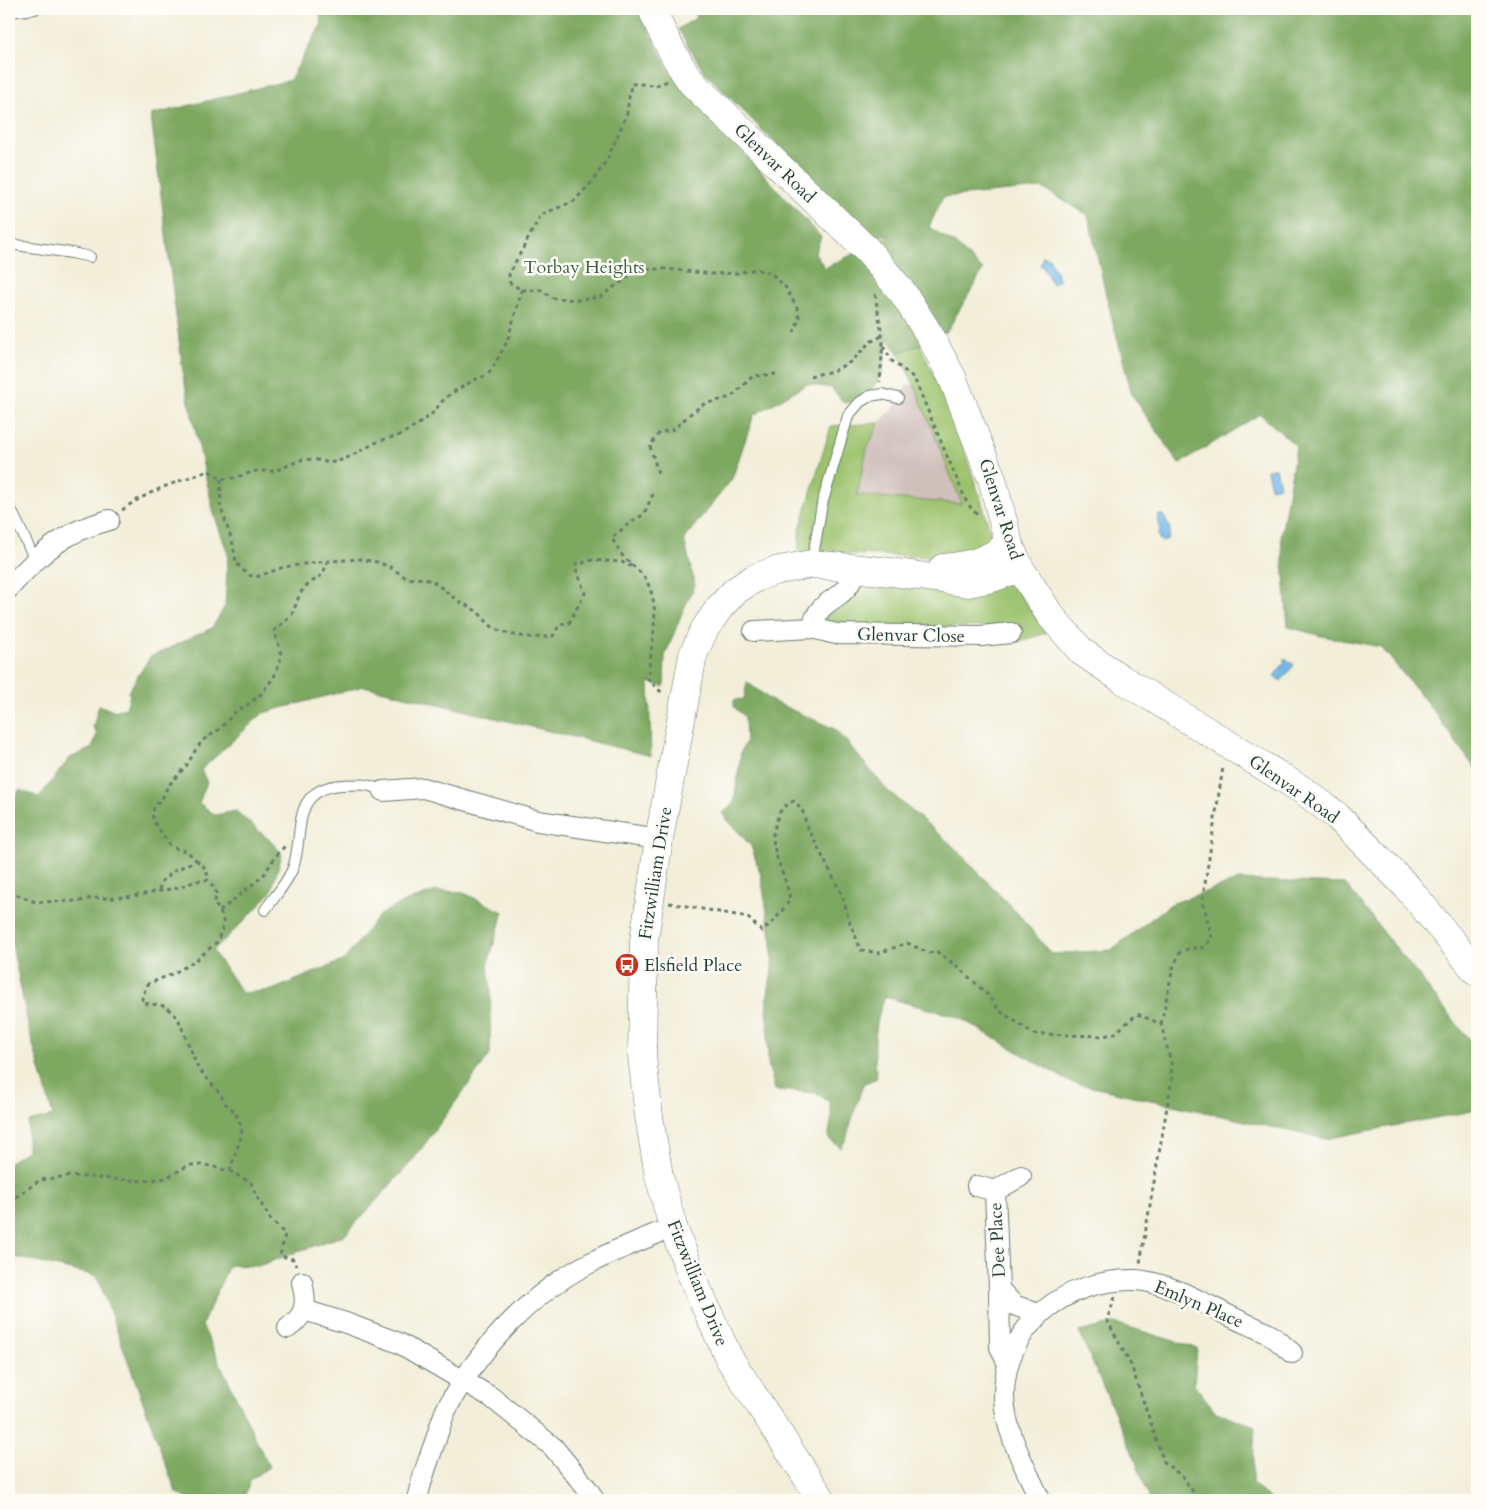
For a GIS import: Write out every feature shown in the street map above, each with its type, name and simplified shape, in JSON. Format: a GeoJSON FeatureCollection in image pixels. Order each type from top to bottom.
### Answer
{"type":"FeatureCollection","features":[{"type":"Feature","properties":{"kind":"main road","name":"Glenvar Road"},"geometry":{"type":"LineString","coordinates":[[652,9],[663,35],[692,83],[868,251],[903,293],[930,334],[952,377],[992,479],[1015,556],[1050,615],[1082,652],[1122,679],[1304,791],[1336,816],[1406,887],[1477,972]]}},
{"type":"Feature","properties":{"kind":"main road","name":"Fitzwilliam Drive"},"geometry":{"type":"LineString","coordinates":[[822,1500],[729,1358],[696,1286],[673,1227],[659,1176],[649,1117],[642,1056],[644,940],[659,839],[693,655],[704,630],[720,607],[736,591],[755,578],[774,572],[812,564],[891,572],[968,583],[992,578],[1015,556]]}},
{"type":"Feature","properties":{"kind":"street"},"geometry":{"type":"LineString","coordinates":[[9,588],[35,560],[51,547],[73,533],[109,520]]}},
{"type":"Feature","properties":{"kind":"street"},"geometry":{"type":"LineString","coordinates":[[812,628],[822,606],[849,584],[855,568]]}},
{"type":"Feature","properties":{"kind":"street","name":"Glenvar Close"},"geometry":{"type":"LineString","coordinates":[[754,631],[812,628],[836,634],[980,636],[1011,633]]}},
{"type":"Feature","properties":{"kind":"street"},"geometry":{"type":"LineString","coordinates":[[383,791],[423,788],[538,821],[659,839]]}},
{"type":"Feature","properties":{"kind":"street","name":"Dee Place"},"geometry":{"type":"LineString","coordinates":[[1008,1364],[1000,1347],[999,1289],[986,1188],[1021,1176]]}},
{"type":"Feature","properties":{"kind":"street"},"geometry":{"type":"LineString","coordinates":[[417,1500],[421,1480],[446,1412],[463,1381],[526,1307],[553,1286],[589,1263],[673,1227]]}},
{"type":"Feature","properties":{"kind":"street"},"geometry":{"type":"LineString","coordinates":[[288,1328],[296,1322],[304,1310],[305,1297],[299,1274]]}},
{"type":"Feature","properties":{"kind":"street","name":"Emlyn Place"},"geometry":{"type":"LineString","coordinates":[[1040,1500],[1012,1436],[1006,1414],[1004,1396],[1008,1364],[1023,1332],[1038,1314],[1050,1304],[1066,1295],[1104,1284],[1136,1280],[1158,1284],[1184,1294],[1271,1336],[1292,1353]]}},
{"type":"Feature","properties":{"kind":"street","name":"Dee Place"},"geometry":{"type":"LineString","coordinates":[[999,1289],[1014,1305],[1038,1314]]}},
{"type":"Feature","properties":{"kind":"street"},"geometry":{"type":"LineString","coordinates":[[304,1310],[346,1323],[399,1343],[491,1397],[553,1447],[589,1491],[594,1500]]}},
{"type":"Feature","properties":{"kind":"lane"},"geometry":{"type":"LineString","coordinates":[[9,12],[36,9]]}},
{"type":"Feature","properties":{"kind":"lane"},"geometry":{"type":"LineString","coordinates":[[9,244],[90,257]]}},
{"type":"Feature","properties":{"kind":"lane"},"geometry":{"type":"LineString","coordinates":[[812,564],[822,504],[848,416],[860,402],[870,396],[894,396],[898,398]]}},
{"type":"Feature","properties":{"kind":"lane"},"geometry":{"type":"LineString","coordinates":[[9,505],[35,560]]}},
{"type":"Feature","properties":{"kind":"lane"},"geometry":{"type":"LineString","coordinates":[[265,910],[284,885],[292,869],[298,850],[302,814],[309,799],[322,789],[338,785],[367,784],[383,791]]}},
{"type":"Feature","properties":{"kind":"path"},"geometry":{"type":"LineString","coordinates":[[670,78],[657,86],[642,83],[631,84],[627,113],[608,158],[593,181],[574,201],[541,215],[508,274],[510,283],[522,290],[540,290],[553,298],[591,300],[600,297],[639,269],[667,269],[712,274],[738,273],[756,269],[771,273],[786,288],[799,315],[794,332]]}},
{"type":"Feature","properties":{"kind":"path"},"geometry":{"type":"LineString","coordinates":[[874,287],[883,346],[878,395]]}},
{"type":"Feature","properties":{"kind":"path"},"geometry":{"type":"LineString","coordinates":[[109,520],[137,500],[169,485],[209,471],[220,479],[233,478],[256,471],[275,471],[303,459],[330,463],[346,459],[379,440],[400,435],[431,415],[445,398],[458,388],[486,376],[491,371],[507,342],[522,290]]}},
{"type":"Feature","properties":{"kind":"path"},"geometry":{"type":"LineString","coordinates":[[810,376],[833,371],[852,361],[870,342],[882,336]]}},
{"type":"Feature","properties":{"kind":"path"},"geometry":{"type":"LineString","coordinates":[[883,346],[892,361],[914,378],[967,503],[982,522]]}},
{"type":"Feature","properties":{"kind":"path"},"geometry":{"type":"LineString","coordinates":[[658,473],[650,446],[659,433],[674,430],[690,414],[704,404],[731,397],[753,376],[777,374]]}},
{"type":"Feature","properties":{"kind":"path"},"geometry":{"type":"LineString","coordinates":[[220,479],[220,506],[233,544],[236,563],[248,575],[256,577],[284,568],[327,562],[359,559],[377,562],[390,567],[408,579],[420,578],[439,584],[453,597],[477,611],[494,628],[521,636],[533,638],[553,636],[560,624],[569,623],[585,593],[576,566],[578,562],[583,563],[591,560],[622,562],[629,566],[632,565]]}},
{"type":"Feature","properties":{"kind":"path"},"geometry":{"type":"LineString","coordinates":[[654,494],[644,514],[612,538],[622,555],[644,577],[650,590],[656,609],[648,678],[660,691],[668,694]]}},
{"type":"Feature","properties":{"kind":"path"},"geometry":{"type":"LineString","coordinates":[[230,1171],[242,1133],[235,1112],[225,1103],[221,1095],[198,1068],[178,1018],[165,1006],[143,1003],[142,996],[148,984],[174,973],[195,961],[217,942],[224,924],[220,910],[214,903],[216,894],[208,880],[208,873],[204,865],[187,851],[177,849],[169,844],[154,822],[152,814],[154,807],[162,799],[168,786],[187,765],[196,748],[203,740],[220,729],[236,711],[246,707],[262,694],[274,677],[281,652],[274,631],[288,619],[304,588],[317,580],[325,570],[327,562]]}},
{"type":"Feature","properties":{"kind":"path"},"geometry":{"type":"LineString","coordinates":[[1136,1280],[1171,1089],[1171,1063],[1161,1024],[1173,968],[1180,952],[1190,948],[1202,948],[1212,939],[1202,902],[1227,743]]}},
{"type":"Feature","properties":{"kind":"path"},"geometry":{"type":"LineString","coordinates":[[688,906],[747,917],[762,931],[775,920],[790,900],[779,864],[773,835],[779,812],[794,801],[802,810],[807,826],[842,895],[850,923],[861,950],[879,953],[907,943],[929,953],[936,951],[958,967],[1000,1010],[1034,1034],[1102,1036],[1114,1034],[1137,1014],[1161,1024]]}},
{"type":"Feature","properties":{"kind":"path"},"geometry":{"type":"LineString","coordinates":[[220,910],[263,876],[287,843],[298,840]]}},
{"type":"Feature","properties":{"kind":"path"},"geometry":{"type":"LineString","coordinates":[[159,890],[162,880],[174,871],[196,860]]}},
{"type":"Feature","properties":{"kind":"path"},"geometry":{"type":"LineString","coordinates":[[9,892],[36,902],[114,898],[180,887],[196,881],[208,880]]}},
{"type":"Feature","properties":{"kind":"path"},"geometry":{"type":"LineString","coordinates":[[9,1202],[40,1180],[69,1176],[145,1181],[166,1178],[189,1166],[205,1165],[230,1171],[251,1183],[271,1220],[285,1234],[280,1256],[293,1260],[299,1274]]}},
{"type":"Feature","properties":{"kind":"path"},"geometry":{"type":"LineString","coordinates":[[1109,1312],[1107,1320],[1131,1365],[1164,1462],[1184,1478],[1198,1500]]}},
{"type":"Feature","properties":{"kind":"shaded area"},"geometry":{"type":"Polygon","coordinates":[[[914,384],[962,505],[857,495],[867,449],[879,423],[894,407],[907,385],[914,384]]]}},
{"type":"Feature","properties":{"kind":"green space","name":"Torbay Heights"},"geometry":{"type":"Polygon","coordinates":[[[318,9],[638,9],[670,72],[821,237],[815,253],[825,268],[891,235],[869,237],[704,72],[678,29],[696,18],[696,9],[1477,9],[1477,771],[1428,704],[1381,647],[1322,636],[1288,627],[1281,536],[1296,446],[1260,414],[1179,464],[1132,395],[1106,295],[1088,215],[1042,188],[943,197],[929,227],[955,244],[983,270],[947,331],[920,345],[898,353],[888,338],[882,374],[866,399],[844,403],[831,388],[807,384],[754,415],[732,479],[684,539],[695,585],[665,656],[664,687],[649,682],[651,756],[364,686],[263,713],[201,770],[207,782],[199,803],[215,815],[236,811],[273,843],[282,854],[271,892],[213,951],[242,993],[272,990],[344,960],[379,915],[404,902],[436,891],[462,892],[503,912],[488,965],[491,990],[490,1055],[413,1160],[345,1235],[258,1266],[229,1265],[202,1325],[269,1467],[251,1479],[243,1500],[189,1500],[176,1492],[97,1276],[15,1257],[9,1252],[9,1162],[27,1151],[28,1122],[53,1116],[29,1030],[9,929],[9,813],[19,790],[39,797],[70,758],[92,748],[97,734],[93,727],[99,705],[113,711],[126,708],[130,695],[128,692],[150,657],[212,628],[225,606],[228,554],[214,514],[184,380],[151,115],[290,80],[322,23],[318,9]]]}},
{"type":"Feature","properties":{"kind":"green space"},"geometry":{"type":"Polygon","coordinates":[[[920,345],[952,415],[981,500],[991,534],[987,547],[956,556],[933,557],[799,552],[799,533],[831,426],[879,423],[867,449],[857,495],[962,504],[914,384],[898,353],[920,345]]]}},
{"type":"Feature","properties":{"kind":"green space"},"geometry":{"type":"Polygon","coordinates":[[[1007,579],[1046,633],[1017,642],[1013,627],[820,626],[824,613],[857,583],[1007,579]]]}},
{"type":"Feature","properties":{"kind":"green space"},"geometry":{"type":"Polygon","coordinates":[[[747,682],[772,701],[837,730],[886,789],[953,846],[1021,917],[1051,954],[1111,950],[1171,904],[1239,880],[1345,884],[1477,1049],[1477,1110],[1325,1139],[1070,1082],[958,1017],[885,997],[875,1036],[877,1078],[863,1084],[846,1139],[841,1148],[828,1138],[832,1117],[829,1102],[817,1093],[775,1090],[768,1064],[767,999],[772,970],[772,943],[761,875],[751,846],[722,814],[734,802],[741,752],[746,741],[745,717],[734,707],[734,700],[744,699],[747,682]]]}},
{"type":"Feature","properties":{"kind":"green space"},"geometry":{"type":"Polygon","coordinates":[[[1115,1323],[1197,1348],[1194,1384],[1216,1412],[1255,1426],[1252,1484],[1272,1500],[1150,1500],[1133,1454],[1079,1332],[1115,1323]]]}},
{"type":"Feature","properties":{"kind":"water"},"geometry":{"type":"Polygon","coordinates":[[[1043,256],[1049,258],[1060,280],[1052,284],[1043,267],[1040,266],[1043,256]]]}},
{"type":"Feature","properties":{"kind":"water"},"geometry":{"type":"Polygon","coordinates":[[[1276,468],[1280,486],[1271,488],[1267,470],[1276,468]]]}},
{"type":"Feature","properties":{"kind":"water"},"geometry":{"type":"Polygon","coordinates":[[[1159,515],[1163,515],[1170,528],[1169,538],[1163,542],[1159,539],[1158,534],[1161,528],[1157,520],[1159,515]]]}},
{"type":"Feature","properties":{"kind":"water"},"geometry":{"type":"Polygon","coordinates":[[[1285,658],[1294,665],[1281,681],[1274,676],[1285,662],[1283,660],[1285,658]]]}},
{"type":"Feature","properties":{"kind":"place","name":"Elsfield Place"},"geometry":{"type":"Point","coordinates":[627,965]}}]}
